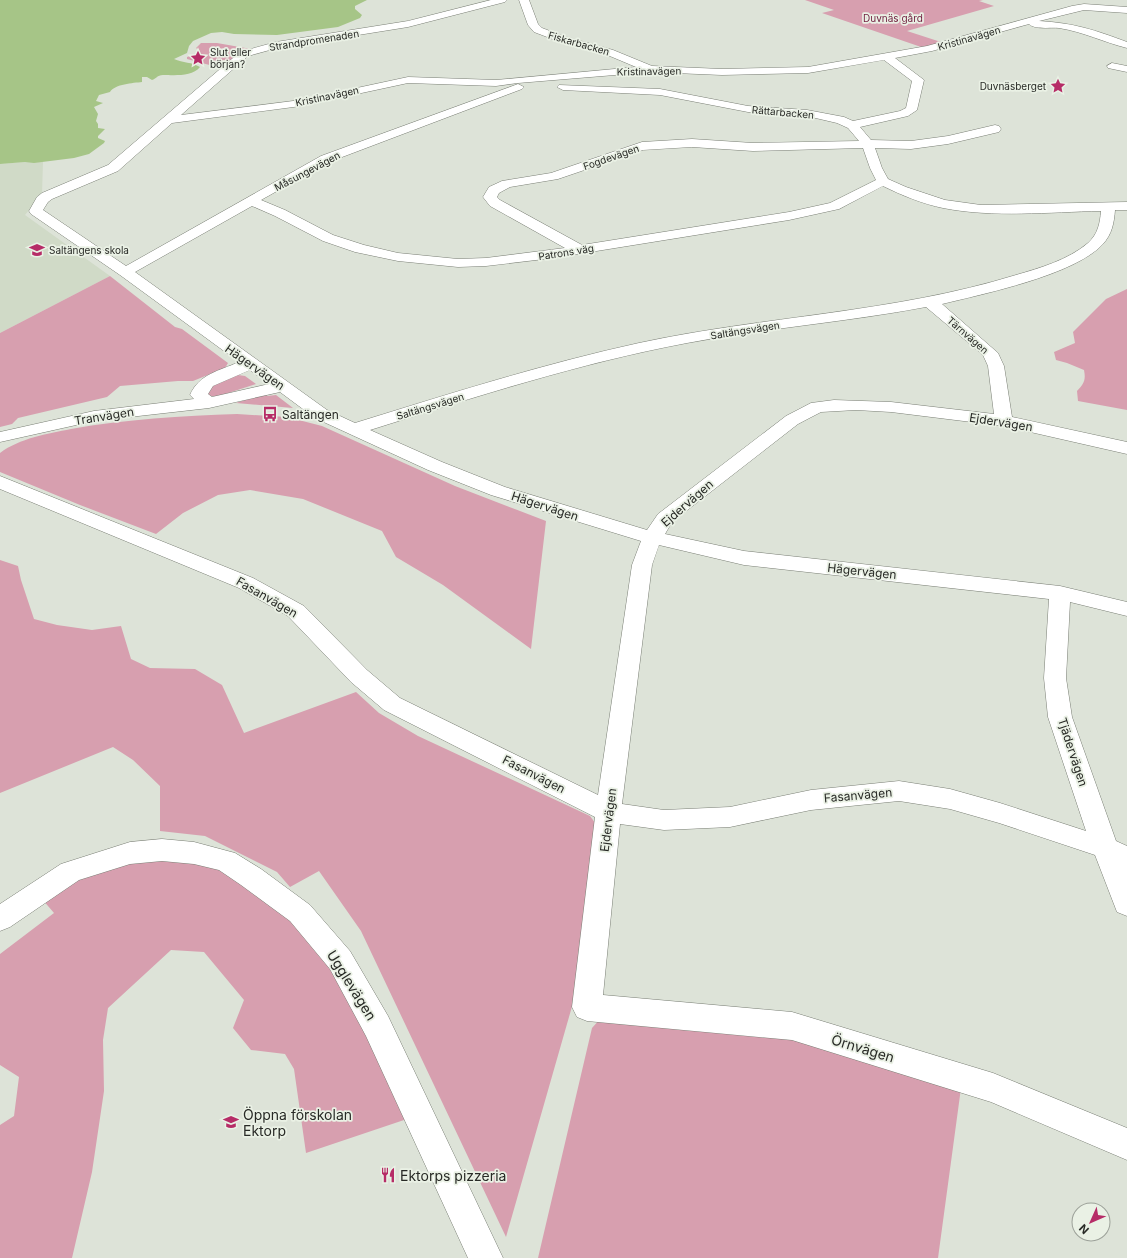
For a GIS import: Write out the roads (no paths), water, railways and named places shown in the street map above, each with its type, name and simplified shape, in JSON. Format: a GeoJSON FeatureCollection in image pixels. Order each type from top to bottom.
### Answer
{"type":"FeatureCollection","features":[{"type":"Feature","properties":{"kind":"street","name":"Strandpromenaden"},"geometry":{"type":"LineString","coordinates":[[36,211],[42,200],[47,196],[113,168],[240,56],[252,51],[324,37],[391,28],[502,0]]}},
{"type":"Feature","properties":{"kind":"street","name":"Fiskarbacken"},"geometry":{"type":"LineString","coordinates":[[524,0],[533,24],[538,30],[559,38],[610,52],[651,70]]}},
{"type":"Feature","properties":{"kind":"street"},"geometry":{"type":"LineString","coordinates":[[1106,0],[1127,4]]}},
{"type":"Feature","properties":{"kind":"street","name":"Kristinavägen"},"geometry":{"type":"LineString","coordinates":[[167,120],[301,103],[408,80],[496,83],[651,70],[722,72],[801,70],[887,57],[928,49],[1072,9],[1090,8],[1127,10]]}},
{"type":"Feature","properties":{"kind":"street"},"geometry":{"type":"LineString","coordinates":[[1021,23],[1071,27],[1127,45]]}},
{"type":"Feature","properties":{"kind":"street"},"geometry":{"type":"LineString","coordinates":[[887,57],[918,80],[911,110],[904,114],[852,125],[868,144],[876,168],[883,181],[916,196],[956,207],[981,209],[1127,206]]}},
{"type":"Feature","properties":{"kind":"street"},"geometry":{"type":"LineString","coordinates":[[1112,66],[1127,69]]}},
{"type":"Feature","properties":{"kind":"street","name":"Rättarbacken"},"geometry":{"type":"LineString","coordinates":[[496,83],[660,92],[748,109],[807,113],[840,120],[852,125]]}},
{"type":"Feature","properties":{"kind":"street","name":"Måsungevägen"},"geometry":{"type":"LineString","coordinates":[[125,272],[325,159],[523,85]]}},
{"type":"Feature","properties":{"kind":"street"},"geometry":{"type":"LineString","coordinates":[[868,144],[928,143],[995,129]]}},
{"type":"Feature","properties":{"kind":"street","name":"Fogdevägen"},"geometry":{"type":"LineString","coordinates":[[580,250],[495,203],[490,197],[494,190],[507,184],[553,176],[647,145],[692,143],[753,147],[868,144]]}},
{"type":"Feature","properties":{"kind":"street","name":"Patrons väg"},"geometry":{"type":"LineString","coordinates":[[251,201],[280,213],[328,238],[360,249],[398,257],[458,263],[516,260],[789,216],[834,206],[883,181]]}},
{"type":"Feature","properties":{"kind":"street","name":"Saltängsvägen"},"geometry":{"type":"LineString","coordinates":[[353,429],[572,364],[640,347],[773,325],[930,302],[1008,284],[1058,266],[1091,248],[1104,233],[1108,207]]}},
{"type":"Feature","properties":{"kind":"street","name":"Hägervägen"},"geometry":{"type":"LineString","coordinates":[[36,211],[125,272],[321,414],[434,466],[498,491],[555,510],[652,538],[744,558],[1060,593],[1127,609]]}},
{"type":"Feature","properties":{"kind":"street","name":"Tärnvägen"},"geometry":{"type":"LineString","coordinates":[[930,302],[990,353],[996,366],[1004,421]]}},
{"type":"Feature","properties":{"kind":"street"},"geometry":{"type":"LineString","coordinates":[[209,403],[199,395],[207,382],[250,364]]}},
{"type":"Feature","properties":{"kind":"street","name":"Tranvägen"},"geometry":{"type":"LineString","coordinates":[[0,437],[94,416],[209,403],[272,389],[281,385]]}},
{"type":"Feature","properties":{"kind":"street","name":"Ejdervägen"},"geometry":{"type":"LineString","coordinates":[[587,1007],[608,812],[642,565],[652,538],[665,518],[792,420],[817,407],[849,405],[890,407],[1004,421],[1127,448]]}},
{"type":"Feature","properties":{"kind":"street","name":"Fasanvägen"},"geometry":{"type":"LineString","coordinates":[[0,482],[246,583],[296,611],[359,676],[392,704],[608,812],[664,820],[730,817],[811,800],[899,791],[950,799],[1000,813],[1105,848],[1127,858]]}},
{"type":"Feature","properties":{"kind":"street","name":"Tjädervägen"},"geometry":{"type":"LineString","coordinates":[[1060,593],[1055,678],[1060,717],[1105,848],[1127,904]]}},
{"type":"Feature","properties":{"kind":"street","name":"Ugglevägen"},"geometry":{"type":"LineString","coordinates":[[0,919],[70,872],[130,852],[162,850],[194,853],[226,861],[251,877],[300,912],[340,960],[377,1026],[486,1258]]}},
{"type":"Feature","properties":{"kind":"street","name":"Örnvägen"},"geometry":{"type":"LineString","coordinates":[[587,1007],[792,1026],[993,1088],[1127,1144]]}},
{"type":"Feature","properties":{"kind":"place","name":"Slut eller början?"},"geometry":{"type":"Point","coordinates":[198,58]}},
{"type":"Feature","properties":{"kind":"place","name":"Duvnäsberget"},"geometry":{"type":"Point","coordinates":[1058,86]}},
{"type":"Feature","properties":{"kind":"place","name":"Saltängens skola"},"geometry":{"type":"Point","coordinates":[37,250]}},
{"type":"Feature","properties":{"kind":"place","name":"Saltängen"},"geometry":{"type":"Point","coordinates":[270,414]}},
{"type":"Feature","properties":{"kind":"place","name":"Öppna förskolan Ektorp"},"geometry":{"type":"Point","coordinates":[231,1122]}},
{"type":"Feature","properties":{"kind":"place","name":"Ektorps pizzeria"},"geometry":{"type":"Point","coordinates":[388,1175]}},
{"type":"Feature","properties":{"kind":"park label","name":"Duvnäs gård"},"geometry":{"type":"Point","coordinates":[893,18]}}]}
